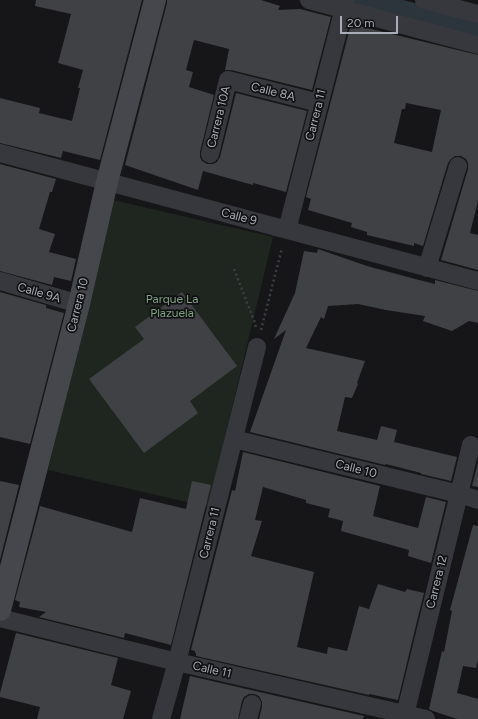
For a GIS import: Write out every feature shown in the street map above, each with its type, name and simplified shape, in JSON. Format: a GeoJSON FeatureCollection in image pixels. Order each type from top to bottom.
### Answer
{"type":"FeatureCollection","features":[{"type":"Feature","properties":{"kind":"main road","name":"Carrera 10"},"geometry":{"type":"LineString","coordinates":[[0,610],[79,304],[107,182],[155,0]]}},
{"type":"Feature","properties":{"kind":"street"},"geometry":{"type":"LineString","coordinates":[[309,0],[344,5],[478,45]]}},
{"type":"Feature","properties":{"kind":"street"},"geometry":{"type":"LineString","coordinates":[[424,0],[478,14]]}},
{"type":"Feature","properties":{"kind":"street","name":"Carrera 11"},"geometry":{"type":"LineString","coordinates":[[287,230],[344,5]]}},
{"type":"Feature","properties":{"kind":"street","name":"Calle 8A"},"geometry":{"type":"LineString","coordinates":[[228,80],[319,103]]}},
{"type":"Feature","properties":{"kind":"street","name":"Carrera 10A"},"geometry":{"type":"LineString","coordinates":[[210,154],[228,80]]}},
{"type":"Feature","properties":{"kind":"street","name":"Calle 9"},"geometry":{"type":"LineString","coordinates":[[0,153],[478,281]]}},
{"type":"Feature","properties":{"kind":"street"},"geometry":{"type":"LineString","coordinates":[[427,268],[458,166]]}},
{"type":"Feature","properties":{"kind":"street","name":"Calle 9A"},"geometry":{"type":"LineString","coordinates":[[0,281],[79,304]]}},
{"type":"Feature","properties":{"kind":"street","name":"Carrera 11"},"geometry":{"type":"LineString","coordinates":[[161,719],[177,662],[257,347]]}},
{"type":"Feature","properties":{"kind":"street","name":"Calle 10"},"geometry":{"type":"LineString","coordinates":[[234,439],[459,494],[478,500]]}},
{"type":"Feature","properties":{"kind":"street","name":"Carrera 12"},"geometry":{"type":"LineString","coordinates":[[404,716],[471,445]]}},
{"type":"Feature","properties":{"kind":"street","name":"Calle 11"},"geometry":{"type":"LineString","coordinates":[[0,618],[404,716],[426,719]]}},
{"type":"Feature","properties":{"kind":"path"},"geometry":{"type":"LineString","coordinates":[[257,347],[287,230]]}},
{"type":"Feature","properties":{"kind":"path"},"geometry":{"type":"LineString","coordinates":[[234,269],[255,323],[257,347]]}},
{"type":"Feature","properties":{"kind":"green space","name":"Parque La Plazuela"},"geometry":{"type":"Polygon","coordinates":[[[113,200],[273,237],[208,507],[48,470],[113,200]]]}},
{"type":"Feature","properties":{"kind":"building"},"geometry":{"type":"Polygon","coordinates":[[[36,0],[142,0],[100,160],[63,151],[61,158],[0,143],[0,98],[40,108],[39,113],[72,121],[83,70],[58,63],[71,14],[35,6],[36,0]]]}},
{"type":"Feature","properties":{"kind":"building"},"geometry":{"type":"Polygon","coordinates":[[[167,0],[261,0],[280,6],[278,10],[300,9],[331,17],[312,90],[231,70],[225,70],[229,49],[194,40],[186,70],[193,72],[189,87],[214,95],[200,152],[202,161],[207,164],[217,162],[220,157],[236,93],[307,111],[286,192],[253,183],[253,185],[203,171],[198,190],[125,165],[167,0]]]}},
{"type":"Feature","properties":{"kind":"building"},"geometry":{"type":"Polygon","coordinates":[[[351,24],[478,55],[478,201],[470,233],[478,235],[478,270],[441,260],[468,169],[466,159],[461,156],[455,156],[448,163],[423,246],[414,243],[414,246],[367,235],[367,232],[351,227],[352,223],[308,210],[311,199],[306,197],[351,24]],[[406,103],[405,109],[402,109],[394,143],[432,152],[441,110],[406,103]]]}},
{"type":"Feature","properties":{"kind":"building"},"geometry":{"type":"Polygon","coordinates":[[[0,164],[56,179],[52,192],[50,192],[39,229],[55,234],[49,252],[76,259],[71,281],[54,277],[52,285],[0,271],[0,164]]]}},
{"type":"Feature","properties":{"kind":"building"},"geometry":{"type":"Polygon","coordinates":[[[318,249],[367,266],[419,280],[435,284],[435,280],[478,291],[478,323],[469,321],[452,331],[423,321],[425,316],[358,304],[328,306],[324,319],[321,317],[306,348],[365,361],[352,398],[345,397],[337,431],[377,440],[381,426],[397,430],[394,442],[457,457],[451,481],[250,432],[286,330],[274,339],[295,293],[304,251],[317,253],[318,249]]]}},
{"type":"Feature","properties":{"kind":"building"},"geometry":{"type":"Polygon","coordinates":[[[0,292],[46,305],[46,308],[64,313],[30,444],[0,437],[0,292]]]}},
{"type":"Feature","properties":{"kind":"building"},"geometry":{"type":"Polygon","coordinates":[[[182,292],[237,366],[190,401],[198,413],[144,453],[89,379],[144,339],[135,327],[182,292]]]}},
{"type":"Feature","properties":{"kind":"building"},"geometry":{"type":"Polygon","coordinates":[[[243,452],[380,486],[373,516],[418,528],[426,497],[446,502],[431,563],[408,556],[409,550],[341,531],[343,521],[328,517],[330,509],[306,503],[306,500],[263,487],[255,520],[262,521],[251,556],[314,572],[297,647],[327,654],[328,647],[347,651],[359,606],[369,609],[378,584],[405,592],[407,589],[424,593],[398,700],[369,695],[196,656],[195,651],[191,650],[232,490],[235,491],[243,452]]]}},
{"type":"Feature","properties":{"kind":"building"},"geometry":{"type":"Polygon","coordinates":[[[478,463],[478,487],[472,486],[478,463]]]}},
{"type":"Feature","properties":{"kind":"building"},"geometry":{"type":"Polygon","coordinates":[[[0,481],[19,485],[0,560],[0,481]]]}},
{"type":"Feature","properties":{"kind":"building"},"geometry":{"type":"Polygon","coordinates":[[[192,481],[211,485],[171,645],[125,633],[124,638],[39,617],[46,612],[19,607],[20,602],[15,600],[40,506],[132,532],[140,498],[186,509],[192,481]]]}},
{"type":"Feature","properties":{"kind":"building"},"geometry":{"type":"Polygon","coordinates":[[[473,525],[478,526],[478,660],[476,668],[463,666],[457,693],[478,699],[478,719],[457,719],[429,709],[442,651],[444,652],[452,611],[450,610],[473,525]]]}},
{"type":"Feature","properties":{"kind":"building"},"geometry":{"type":"Polygon","coordinates":[[[16,633],[118,658],[111,685],[131,691],[123,719],[37,719],[40,707],[0,697],[16,633]]]}},
{"type":"Feature","properties":{"kind":"building"},"geometry":{"type":"Polygon","coordinates":[[[190,676],[364,716],[363,719],[259,719],[262,702],[259,696],[249,694],[244,697],[242,701],[238,719],[180,719],[190,676]]]}},
{"type":"Feature","properties":{"kind":"waterway"},"geometry":{"type":"LineString","coordinates":[[364,0],[478,30]]}}]}
